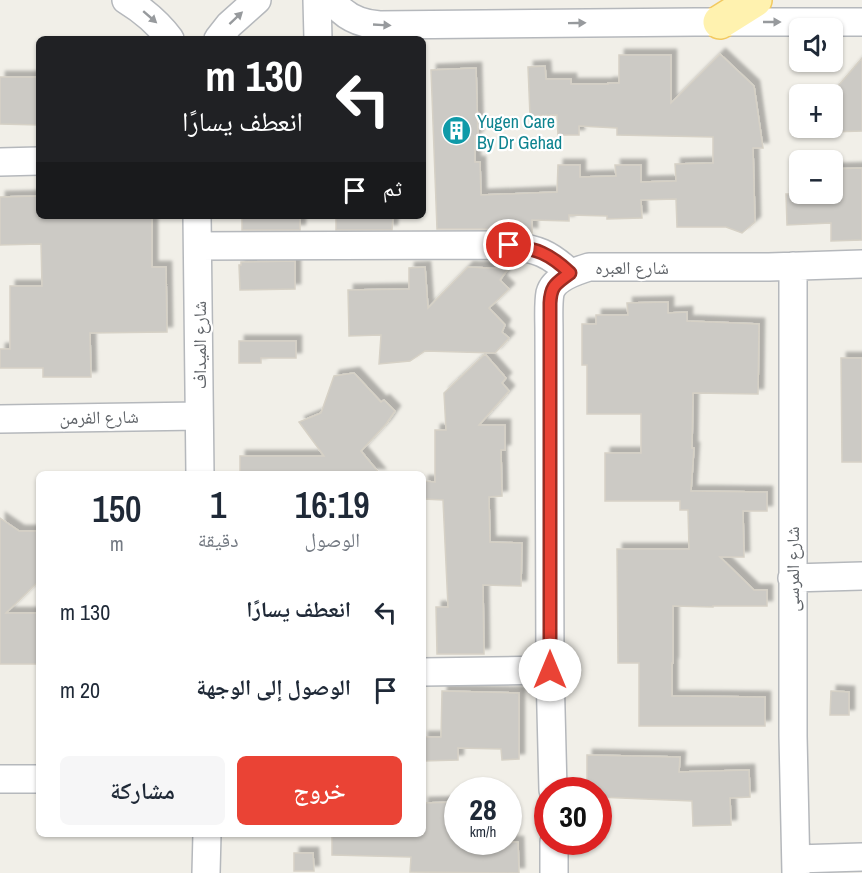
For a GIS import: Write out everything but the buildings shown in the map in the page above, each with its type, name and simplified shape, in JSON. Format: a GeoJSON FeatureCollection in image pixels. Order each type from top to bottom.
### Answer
{"type":"FeatureCollection","features":[{"type":"Feature","properties":{"kind":"main road"},"geometry":{"type":"LineString","coordinates":[[720,22],[755,0]]}},
{"type":"Feature","properties":{"kind":"street"},"geometry":{"type":"LineString","coordinates":[[126,0],[159,24],[168,36]]}},
{"type":"Feature","properties":{"kind":"street"},"geometry":{"type":"LineString","coordinates":[[220,36],[257,0]]}},
{"type":"Feature","properties":{"kind":"street"},"geometry":{"type":"LineString","coordinates":[[317,0],[318,36]]}},
{"type":"Feature","properties":{"kind":"street"},"geometry":{"type":"LineString","coordinates":[[332,0],[346,15],[356,21],[380,26],[862,22]]}},
{"type":"Feature","properties":{"kind":"street"},"geometry":{"type":"LineString","coordinates":[[0,162],[36,161]]}},
{"type":"Feature","properties":{"kind":"street","name":"شارع الميداف"},"geometry":{"type":"LineString","coordinates":[[197,219],[200,471]]}},
{"type":"Feature","properties":{"kind":"street"},"geometry":{"type":"LineString","coordinates":[[198,246],[509,245],[538,250],[553,258],[570,273]]}},
{"type":"Feature","properties":{"kind":"street","name":"شارع العبره"},"geometry":{"type":"LineString","coordinates":[[553,777],[550,670],[550,291],[570,273],[589,267],[862,264]]}},
{"type":"Feature","properties":{"kind":"street","name":"شارع المرسى"},"geometry":{"type":"LineString","coordinates":[[793,266],[792,578],[796,866]]}},
{"type":"Feature","properties":{"kind":"street","name":"شارع الفرمن"},"geometry":{"type":"LineString","coordinates":[[0,419],[199,416]]}},
{"type":"Feature","properties":{"kind":"street"},"geometry":{"type":"LineString","coordinates":[[792,578],[862,576]]}},
{"type":"Feature","properties":{"kind":"street"},"geometry":{"type":"LineString","coordinates":[[426,672],[550,670]]}},
{"type":"Feature","properties":{"kind":"street"},"geometry":{"type":"LineString","coordinates":[[0,779],[36,779]]}},
{"type":"Feature","properties":{"kind":"street"},"geometry":{"type":"LineString","coordinates":[[206,873],[207,837]]}},
{"type":"Feature","properties":{"kind":"street"},"geometry":{"type":"LineString","coordinates":[[554,855],[555,873]]}},
{"type":"Feature","properties":{"kind":"street"},"geometry":{"type":"LineString","coordinates":[[796,866],[862,857]]}},
{"type":"Feature","properties":{"kind":"place","name":"Yugen Care By Dr Gehad"},"geometry":{"type":"Point","coordinates":[456,131]}},
{"type":"Feature","properties":{"kind":"route"},"geometry":{"type":"LineString","coordinates":[[509,245],[538,250],[553,258],[570,273],[550,291],[550,670]]}}]}
